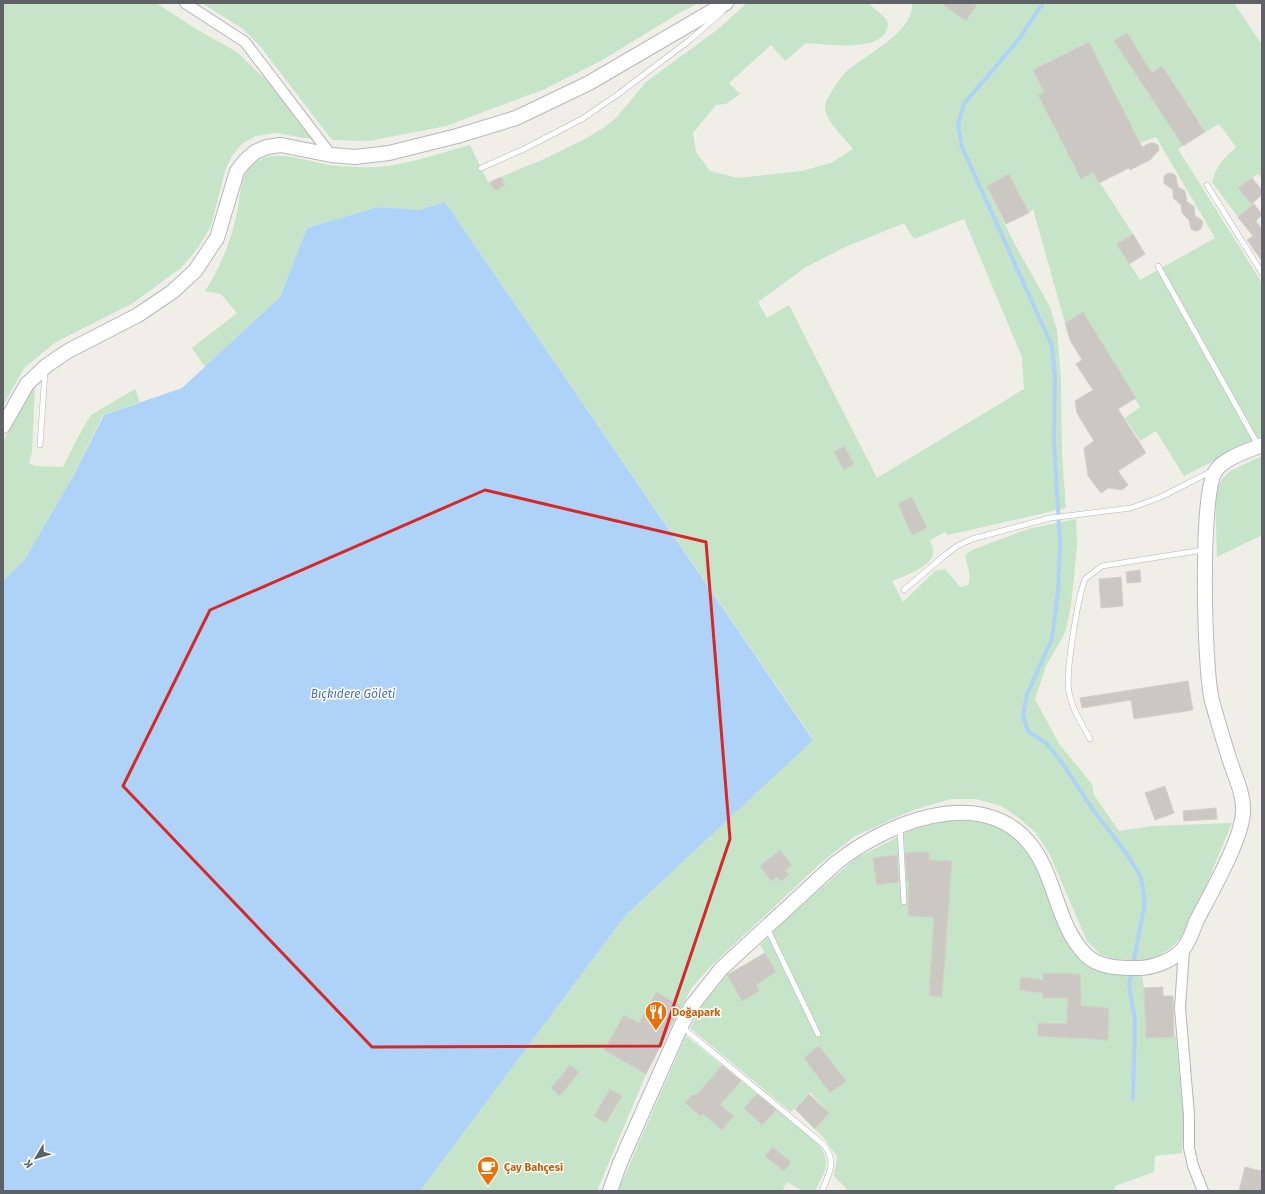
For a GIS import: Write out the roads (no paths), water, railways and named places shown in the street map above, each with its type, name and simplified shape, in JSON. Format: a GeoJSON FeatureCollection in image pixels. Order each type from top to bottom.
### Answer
{"type":"FeatureCollection","features":[{"type":"Feature","properties":{"kind":"street"},"geometry":{"type":"LineString","coordinates":[[185,3],[245,42],[331,155]]}},
{"type":"Feature","properties":{"kind":"street"},"geometry":{"type":"LineString","coordinates":[[3,426],[27,384],[46,366],[68,351],[138,315],[172,292],[195,271],[217,238],[238,171],[245,161],[255,152],[267,147],[281,145],[331,155],[355,157],[388,153],[457,136],[516,118],[589,83],[726,3]]}},
{"type":"Feature","properties":{"kind":"street"},"geometry":{"type":"LineString","coordinates":[[1203,1191],[1193,1166],[1189,1148],[1189,1115],[1180,1008],[1184,949],[1230,852],[1242,822],[1243,813],[1240,790],[1211,697],[1207,667],[1207,506],[1211,483],[1218,468],[1228,460],[1260,445]]}},
{"type":"Feature","properties":{"kind":"street"},"geometry":{"type":"LineString","coordinates":[[610,1191],[620,1163],[681,1026],[691,1007],[711,979],[853,850],[900,827],[953,812],[980,814],[1006,823],[1027,841],[1043,864],[1068,928],[1077,944],[1088,957],[1097,962],[1112,967],[1140,968],[1160,963],[1184,949]]}},
{"type":"Feature","properties":{"kind":"lane"},"geometry":{"type":"LineString","coordinates":[[481,168],[524,149],[582,119],[617,95],[691,39],[732,3]]}},
{"type":"Feature","properties":{"kind":"lane"},"geometry":{"type":"LineString","coordinates":[[1207,185],[1262,273]]}},
{"type":"Feature","properties":{"kind":"lane"},"geometry":{"type":"LineString","coordinates":[[1158,266],[1260,445]]}},
{"type":"Feature","properties":{"kind":"lane"},"geometry":{"type":"LineString","coordinates":[[40,445],[46,366]]}},
{"type":"Feature","properties":{"kind":"lane"},"geometry":{"type":"LineString","coordinates":[[904,590],[957,546],[972,539],[1050,518],[1110,512],[1136,506],[1161,497],[1218,468]]}},
{"type":"Feature","properties":{"kind":"lane"},"geometry":{"type":"LineString","coordinates":[[1090,739],[1075,712],[1069,691],[1069,669],[1085,579],[1091,572],[1102,566],[1206,550]]}},
{"type":"Feature","properties":{"kind":"lane"},"geometry":{"type":"LineString","coordinates":[[900,827],[904,902]]}},
{"type":"Feature","properties":{"kind":"lane"},"geometry":{"type":"LineString","coordinates":[[767,927],[818,1034]]}},
{"type":"Feature","properties":{"kind":"lane"},"geometry":{"type":"LineString","coordinates":[[681,1026],[824,1145],[831,1156],[832,1168],[822,1191]]}},
{"type":"Feature","properties":{"kind":"water","name":"Bıçkıdere Göleti"},"geometry":{"type":"Polygon","coordinates":[[[445,202],[813,740],[625,916],[420,1191],[3,1191],[3,581],[25,559],[75,473],[104,415],[182,388],[280,297],[307,228],[378,207],[419,210],[445,202]]]}},
{"type":"Feature","properties":{"kind":"waterway"},"geometry":{"type":"LineString","coordinates":[[1043,3],[1019,39],[964,104],[958,125],[962,147],[1052,346],[1055,378],[1054,440],[1060,543],[1058,592],[1052,639],[1027,694],[1023,716],[1028,731],[1047,744],[1063,764],[1093,810],[1124,850],[1141,877],[1145,903],[1129,985],[1135,1020],[1133,1099]]}},
{"type":"Feature","properties":{"kind":"place","name":"Doğapark"},"geometry":{"type":"Point","coordinates":[656,1032]}},
{"type":"Feature","properties":{"kind":"place","name":"Çay Bahçesi"},"geometry":{"type":"Point","coordinates":[488,1186]}}]}
